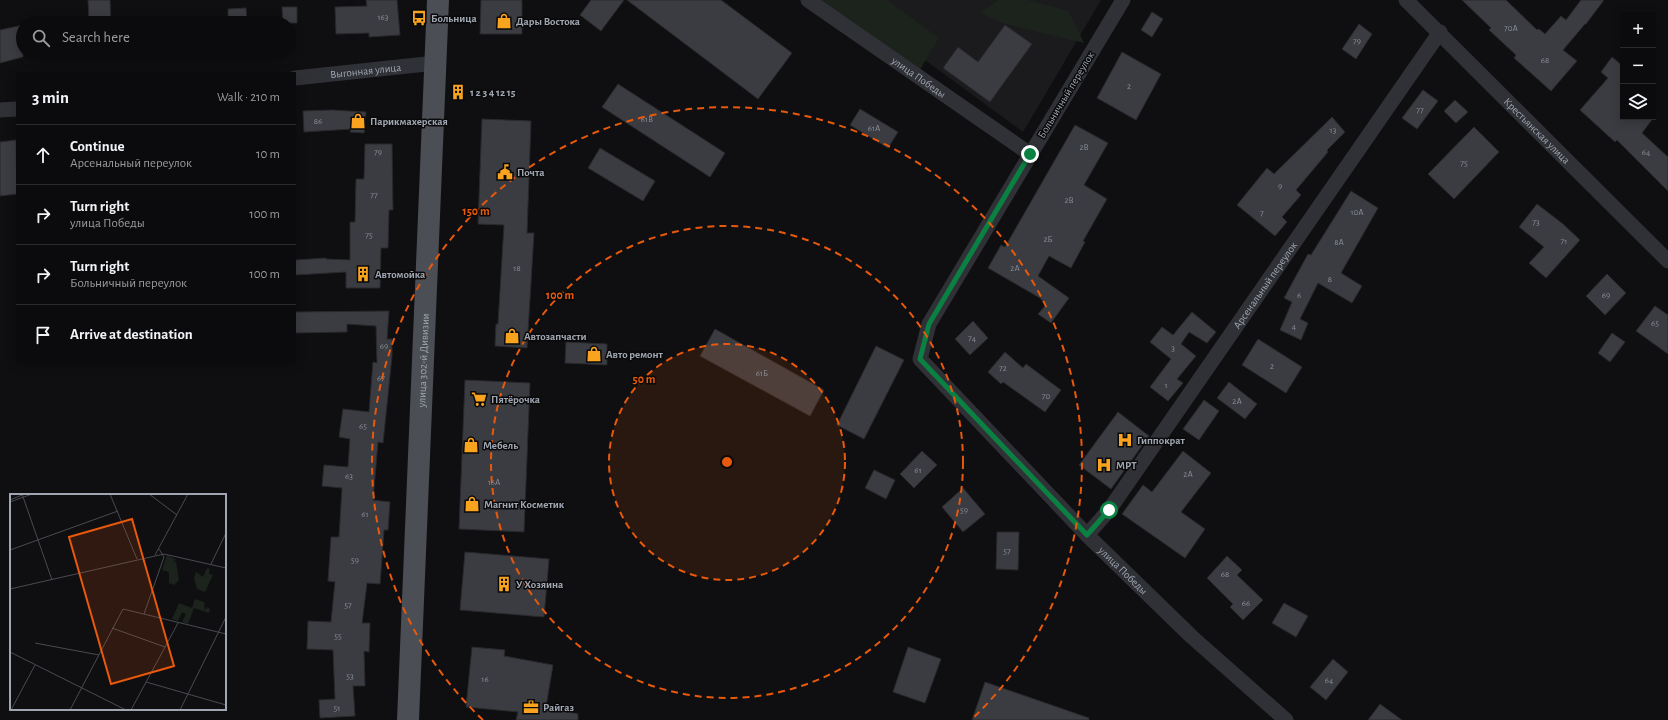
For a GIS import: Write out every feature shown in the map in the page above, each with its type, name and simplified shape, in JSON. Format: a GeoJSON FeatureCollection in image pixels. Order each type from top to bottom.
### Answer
{"type":"FeatureCollection","features":[{"type":"Feature","properties":{"kind":"main road","name":"улица 302-й Дивизии"},"geometry":{"type":"LineString","coordinates":[[408,720],[438,0]]}},
{"type":"Feature","properties":{"kind":"street","name":"улица Победы"},"geometry":{"type":"LineString","coordinates":[[808,0],[1030,154]]}},
{"type":"Feature","properties":{"kind":"street","name":"Больничный переулок"},"geometry":{"type":"LineString","coordinates":[[920,359],[929,324],[1123,0]]}},
{"type":"Feature","properties":{"kind":"street","name":"Крестьянская улица"},"geometry":{"type":"LineString","coordinates":[[1406,0],[1440,32],[1668,261]]}},
{"type":"Feature","properties":{"kind":"street","name":"Арсенальный переулок"},"geometry":{"type":"LineString","coordinates":[[1087,535],[1114,504],[1440,32]]}},
{"type":"Feature","properties":{"kind":"street","name":"Выгонная улица"},"geometry":{"type":"LineString","coordinates":[[296,78],[436,62]]}},
{"type":"Feature","properties":{"kind":"street"},"geometry":{"type":"LineString","coordinates":[[0,110],[16,109]]}},
{"type":"Feature","properties":{"kind":"street","name":"улица Победы"},"geometry":{"type":"LineString","coordinates":[[920,359],[1087,535],[1192,637],[1286,720]]}},
{"type":"Feature","properties":{"kind":"shaded area"},"geometry":{"type":"Polygon","coordinates":[[[815,0],[887,0],[939,38],[919,71],[815,0]]]}},
{"type":"Feature","properties":{"kind":"shaded area"},"geometry":{"type":"Polygon","coordinates":[[[843,0],[1101,0],[1023,132],[843,0]]]}},
{"type":"Feature","properties":{"kind":"shaded area"},"geometry":{"type":"Polygon","coordinates":[[[998,0],[1028,0],[1069,11],[1084,43],[1002,23],[980,13],[998,0]]]}},
{"type":"Feature","properties":{"kind":"building"},"geometry":{"type":"Polygon","coordinates":[[[88,0],[110,0],[111,16],[89,16],[88,0]]]}},
{"type":"Feature","properties":{"kind":"building"},"geometry":{"type":"Polygon","coordinates":[[[366,0],[397,0],[400,35],[369,37],[369,33],[336,34],[335,7],[367,6],[366,0]]]}},
{"type":"Feature","properties":{"kind":"building"},"geometry":{"type":"Polygon","coordinates":[[[481,0],[522,0],[522,34],[480,34],[481,0]]]}},
{"type":"Feature","properties":{"kind":"building"},"geometry":{"type":"Polygon","coordinates":[[[591,0],[624,0],[601,31],[580,15],[591,0]]]}},
{"type":"Feature","properties":{"kind":"building"},"geometry":{"type":"Polygon","coordinates":[[[627,0],[721,0],[792,53],[758,99],[627,0]]]}},
{"type":"Feature","properties":{"kind":"building"},"geometry":{"type":"Polygon","coordinates":[[[1462,0],[1506,0],[1537,30],[1539,29],[1545,34],[1561,16],[1566,20],[1581,0],[1604,0],[1586,24],[1563,50],[1577,61],[1551,91],[1514,58],[1516,55],[1489,30],[1491,28],[1462,0]]]}},
{"type":"Feature","properties":{"kind":"building"},"geometry":{"type":"Polygon","coordinates":[[[282,7],[297,7],[297,23],[296,16],[283,16],[282,7]]]}},
{"type":"Feature","properties":{"kind":"building"},"geometry":{"type":"Polygon","coordinates":[[[246,8],[247,16],[228,16],[228,9],[246,8]]]}},
{"type":"Feature","properties":{"kind":"building"},"geometry":{"type":"Polygon","coordinates":[[[1152,12],[1163,19],[1152,37],[1141,30],[1152,12]]]}},
{"type":"Feature","properties":{"kind":"building"},"geometry":{"type":"Polygon","coordinates":[[[1359,24],[1372,34],[1356,59],[1342,49],[1359,24]]]}},
{"type":"Feature","properties":{"kind":"building"},"geometry":{"type":"Polygon","coordinates":[[[1005,25],[1032,44],[990,102],[943,68],[958,47],[978,62],[1005,25]]]}},
{"type":"Feature","properties":{"kind":"building"},"geometry":{"type":"Polygon","coordinates":[[[16,27],[16,59],[0,63],[0,30],[16,27]]]}},
{"type":"Feature","properties":{"kind":"building"},"geometry":{"type":"Polygon","coordinates":[[[1122,52],[1161,74],[1136,120],[1097,98],[1122,52]]]}},
{"type":"Feature","properties":{"kind":"building"},"geometry":{"type":"Polygon","coordinates":[[[1612,57],[1620,64],[1620,120],[1652,120],[1642,133],[1668,157],[1668,191],[1617,140],[1615,142],[1580,110],[1608,78],[1601,72],[1612,57]]]}},
{"type":"Feature","properties":{"kind":"building"},"geometry":{"type":"Polygon","coordinates":[[[618,84],[725,153],[710,177],[602,107],[618,84]]]}},
{"type":"Feature","properties":{"kind":"building"},"geometry":{"type":"Polygon","coordinates":[[[1423,90],[1438,101],[1417,129],[1402,118],[1423,90]]]}},
{"type":"Feature","properties":{"kind":"building"},"geometry":{"type":"Polygon","coordinates":[[[1455,100],[1468,112],[1456,123],[1444,111],[1455,100]]]}},
{"type":"Feature","properties":{"kind":"building"},"geometry":{"type":"Polygon","coordinates":[[[860,109],[898,132],[888,148],[850,125],[860,109]]]}},
{"type":"Feature","properties":{"kind":"building"},"geometry":{"type":"Polygon","coordinates":[[[332,110],[366,112],[364,133],[350,132],[351,129],[304,132],[303,111],[332,110]]]}},
{"type":"Feature","properties":{"kind":"building"},"geometry":{"type":"Polygon","coordinates":[[[1332,117],[1345,132],[1327,150],[1328,152],[1296,190],[1301,195],[1282,217],[1287,222],[1275,236],[1237,205],[1267,168],[1274,174],[1332,117]]]}},
{"type":"Feature","properties":{"kind":"building"},"geometry":{"type":"Polygon","coordinates":[[[482,119],[531,121],[527,233],[534,233],[527,348],[495,346],[496,324],[498,324],[504,225],[478,224],[482,119]]]}},
{"type":"Feature","properties":{"kind":"building"},"geometry":{"type":"Polygon","coordinates":[[[1075,125],[1108,143],[1084,185],[1107,199],[1083,241],[1085,242],[1071,268],[1049,256],[1038,276],[1069,298],[1051,323],[1038,314],[1046,305],[1040,298],[988,268],[1001,245],[1005,247],[1075,125]]]}},
{"type":"Feature","properties":{"kind":"building"},"geometry":{"type":"Polygon","coordinates":[[[1474,127],[1499,152],[1454,199],[1428,174],[1474,127]]]}},
{"type":"Feature","properties":{"kind":"building"},"geometry":{"type":"Polygon","coordinates":[[[16,140],[16,194],[0,196],[0,142],[16,140]]]}},
{"type":"Feature","properties":{"kind":"building"},"geometry":{"type":"Polygon","coordinates":[[[365,144],[392,144],[393,210],[389,210],[388,248],[381,248],[380,288],[346,288],[346,272],[296,275],[296,260],[326,258],[350,260],[350,222],[355,222],[356,179],[364,179],[365,144]]]}},
{"type":"Feature","properties":{"kind":"building"},"geometry":{"type":"Polygon","coordinates":[[[600,148],[655,181],[643,201],[588,168],[600,148]]]}},
{"type":"Feature","properties":{"kind":"building"},"geometry":{"type":"Polygon","coordinates":[[[1351,191],[1378,208],[1341,273],[1362,286],[1352,303],[1318,283],[1300,319],[1308,323],[1301,340],[1280,330],[1292,302],[1284,298],[1308,254],[1311,255],[1351,191]]]}},
{"type":"Feature","properties":{"kind":"building"},"geometry":{"type":"Polygon","coordinates":[[[1537,204],[1563,224],[1580,240],[1546,278],[1529,263],[1544,247],[1519,227],[1537,204]]]}},
{"type":"Feature","properties":{"kind":"building"},"geometry":{"type":"Polygon","coordinates":[[[1607,274],[1626,293],[1605,315],[1586,296],[1607,274]]]}},
{"type":"Feature","properties":{"kind":"building"},"geometry":{"type":"Polygon","coordinates":[[[1655,306],[1668,315],[1668,354],[1636,331],[1655,306]]]}},
{"type":"Feature","properties":{"kind":"building"},"geometry":{"type":"Polygon","coordinates":[[[389,311],[387,339],[392,339],[392,356],[383,443],[378,442],[373,500],[390,502],[388,530],[384,530],[380,584],[367,583],[362,623],[370,623],[369,652],[364,651],[365,686],[353,686],[355,716],[320,718],[319,700],[335,699],[333,650],[307,649],[308,621],[331,622],[335,582],[328,581],[331,537],[339,537],[342,488],[322,486],[324,465],[348,467],[350,439],[339,437],[343,409],[369,412],[373,362],[377,363],[376,326],[347,324],[347,332],[296,333],[296,312],[389,311]]]}},
{"type":"Feature","properties":{"kind":"building"},"geometry":{"type":"Polygon","coordinates":[[[1192,312],[1216,332],[1207,343],[1189,332],[1181,344],[1196,356],[1177,379],[1183,383],[1168,401],[1150,387],[1171,359],[1150,342],[1162,327],[1173,335],[1192,312]]]}},
{"type":"Feature","properties":{"kind":"building"},"geometry":{"type":"Polygon","coordinates":[[[973,321],[988,338],[970,355],[955,339],[973,321]]]}},
{"type":"Feature","properties":{"kind":"building"},"geometry":{"type":"Polygon","coordinates":[[[715,329],[824,390],[810,416],[700,356],[715,329]]]}},
{"type":"Feature","properties":{"kind":"building"},"geometry":{"type":"Polygon","coordinates":[[[1612,333],[1625,342],[1610,362],[1598,353],[1612,333]]]}},
{"type":"Feature","properties":{"kind":"building"},"geometry":{"type":"Polygon","coordinates":[[[1258,339],[1302,367],[1286,393],[1242,365],[1258,339]]]}},
{"type":"Feature","properties":{"kind":"building"},"geometry":{"type":"Polygon","coordinates":[[[566,342],[607,344],[607,365],[565,363],[566,342]]]}},
{"type":"Feature","properties":{"kind":"building"},"geometry":{"type":"Polygon","coordinates":[[[876,346],[904,360],[864,439],[837,425],[876,346]]]}},
{"type":"Feature","properties":{"kind":"building"},"geometry":{"type":"Polygon","coordinates":[[[1005,352],[1023,368],[1026,364],[1061,390],[1045,412],[1003,382],[1001,384],[988,372],[1005,352]]]}},
{"type":"Feature","properties":{"kind":"building"},"geometry":{"type":"Polygon","coordinates":[[[465,380],[530,383],[524,532],[459,529],[465,380]]]}},
{"type":"Feature","properties":{"kind":"building"},"geometry":{"type":"Polygon","coordinates":[[[1229,382],[1257,404],[1245,419],[1217,398],[1229,382]]]}},
{"type":"Feature","properties":{"kind":"building"},"geometry":{"type":"Polygon","coordinates":[[[1204,400],[1219,411],[1199,440],[1183,429],[1204,400]]]}},
{"type":"Feature","properties":{"kind":"building"},"geometry":{"type":"Polygon","coordinates":[[[1118,412],[1149,436],[1111,489],[1079,465],[1118,412]]]}},
{"type":"Feature","properties":{"kind":"building"},"geometry":{"type":"Polygon","coordinates":[[[922,451],[937,465],[914,488],[900,474],[922,451]]]}},
{"type":"Feature","properties":{"kind":"building"},"geometry":{"type":"Polygon","coordinates":[[[1183,451],[1211,473],[1181,512],[1205,529],[1185,558],[1122,514],[1143,485],[1152,492],[1183,451]]]}},
{"type":"Feature","properties":{"kind":"building"},"geometry":{"type":"Polygon","coordinates":[[[874,470],[895,480],[886,499],[865,488],[874,470]]]}},
{"type":"Feature","properties":{"kind":"building"},"geometry":{"type":"Polygon","coordinates":[[[963,488],[985,514],[963,532],[942,507],[963,488]]]}},
{"type":"Feature","properties":{"kind":"building"},"geometry":{"type":"Polygon","coordinates":[[[997,532],[1019,532],[1018,570],[996,569],[997,532]]]}},
{"type":"Feature","properties":{"kind":"building","name":"У Хозяина"},"geometry":{"type":"Polygon","coordinates":[[[465,552],[549,559],[544,617],[460,610],[465,552]]]}},
{"type":"Feature","properties":{"kind":"building"},"geometry":{"type":"Polygon","coordinates":[[[1227,556],[1242,570],[1237,575],[1263,600],[1243,620],[1230,607],[1233,604],[1207,578],[1227,556]]]}},
{"type":"Feature","properties":{"kind":"building"},"geometry":{"type":"Polygon","coordinates":[[[1284,603],[1308,616],[1296,637],[1272,623],[1284,603]]]}},
{"type":"Feature","properties":{"kind":"building"},"geometry":{"type":"Polygon","coordinates":[[[472,647],[505,650],[504,656],[553,665],[546,707],[578,714],[578,720],[516,720],[518,712],[466,707],[472,647]]]}},
{"type":"Feature","properties":{"kind":"building"},"geometry":{"type":"Polygon","coordinates":[[[908,647],[941,659],[925,703],[893,692],[908,647]]]}},
{"type":"Feature","properties":{"kind":"building"},"geometry":{"type":"Polygon","coordinates":[[[1333,659],[1348,672],[1326,700],[1310,687],[1333,659]]]}},
{"type":"Feature","properties":{"kind":"building"},"geometry":{"type":"Polygon","coordinates":[[[985,682],[1089,718],[1089,720],[972,720],[985,682]]]}},
{"type":"Feature","properties":{"kind":"building"},"geometry":{"type":"Polygon","coordinates":[[[1380,704],[1402,720],[1368,720],[1380,704]]]}},
{"type":"Feature","properties":{"kind":"place","name":"Больница"},"geometry":{"type":"Point","coordinates":[419,18]}},
{"type":"Feature","properties":{"kind":"place","name":"Дары Востока"},"geometry":{"type":"Point","coordinates":[504,21]}},
{"type":"Feature","properties":{"kind":"place","name":"1 2 3 4 12 15"},"geometry":{"type":"Point","coordinates":[458,92]}},
{"type":"Feature","properties":{"kind":"place","name":"Парикмахерская"},"geometry":{"type":"Point","coordinates":[358,121]}},
{"type":"Feature","properties":{"kind":"place","name":"Почта"},"geometry":{"type":"Point","coordinates":[505,172]}},
{"type":"Feature","properties":{"kind":"place","name":"Автомойка"},"geometry":{"type":"Point","coordinates":[363,274]}},
{"type":"Feature","properties":{"kind":"place","name":"Автозапчасти"},"geometry":{"type":"Point","coordinates":[512,336]}},
{"type":"Feature","properties":{"kind":"place","name":"Авто ремонт"},"geometry":{"type":"Point","coordinates":[594,354]}},
{"type":"Feature","properties":{"kind":"place","name":"Пятёрочка"},"geometry":{"type":"Point","coordinates":[479,399]}},
{"type":"Feature","properties":{"kind":"place","name":"Гиппократ"},"geometry":{"type":"Point","coordinates":[1125,440]}},
{"type":"Feature","properties":{"kind":"place","name":"Мебель"},"geometry":{"type":"Point","coordinates":[471,445]}},
{"type":"Feature","properties":{"kind":"place","name":"МРТ"},"geometry":{"type":"Point","coordinates":[1104,465]}},
{"type":"Feature","properties":{"kind":"place","name":"Магнит Косметик"},"geometry":{"type":"Point","coordinates":[472,504]}},
{"type":"Feature","properties":{"kind":"place","name":"У Хозяина"},"geometry":{"type":"Point","coordinates":[504,584]}},
{"type":"Feature","properties":{"kind":"place","name":"Райгаз"},"geometry":{"type":"Point","coordinates":[531,707]}},
{"type":"Feature","properties":{"kind":"route"},"geometry":{"type":"LineString","coordinates":[[1030,154],[929,324],[920,359],[1087,535],[1109,510]]}}]}
